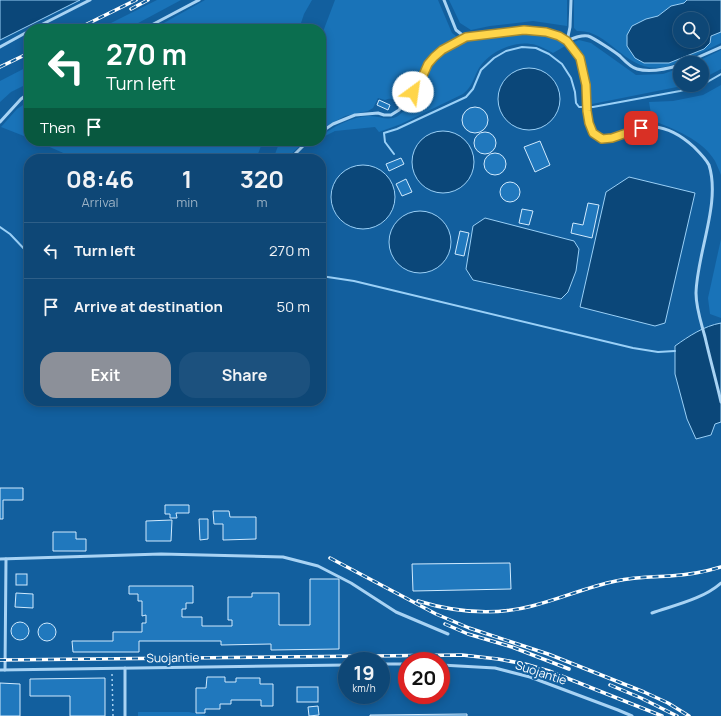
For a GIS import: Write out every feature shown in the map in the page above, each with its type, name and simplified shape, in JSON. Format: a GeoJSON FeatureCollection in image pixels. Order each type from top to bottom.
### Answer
{"type":"FeatureCollection","features":[{"type":"Feature","properties":{"kind":"lane"},"geometry":{"type":"LineString","coordinates":[[43,24],[90,0]]}},
{"type":"Feature","properties":{"kind":"lane"},"geometry":{"type":"LineString","coordinates":[[153,24],[199,0]]}},
{"type":"Feature","properties":{"kind":"lane"},"geometry":{"type":"LineString","coordinates":[[444,0],[456,30],[466,37]]}},
{"type":"Feature","properties":{"kind":"lane"},"geometry":{"type":"LineString","coordinates":[[567,41],[570,27],[571,0]]}},
{"type":"Feature","properties":{"kind":"lane"},"geometry":{"type":"LineString","coordinates":[[326,129],[333,124],[355,115],[378,112],[384,115],[391,115],[399,110],[420,82],[428,64],[434,57],[442,50],[466,37],[524,30],[546,32],[559,36],[567,41],[580,58],[586,85],[589,123],[593,133],[602,139],[612,138],[641,128],[654,127],[671,131],[686,140],[709,164],[714,177],[715,202],[698,273],[696,308],[721,402]]}},
{"type":"Feature","properties":{"kind":"lane"},"geometry":{"type":"LineString","coordinates":[[0,47],[24,34]]}},
{"type":"Feature","properties":{"kind":"lane"},"geometry":{"type":"LineString","coordinates":[[567,41],[578,36],[589,36],[636,69],[650,71],[673,67]]}},
{"type":"Feature","properties":{"kind":"lane"},"geometry":{"type":"LineString","coordinates":[[701,56],[721,47]]}},
{"type":"Feature","properties":{"kind":"lane"},"geometry":{"type":"LineString","coordinates":[[0,122],[24,97]]}},
{"type":"Feature","properties":{"kind":"lane"},"geometry":{"type":"LineString","coordinates":[[295,154],[303,146]]}},
{"type":"Feature","properties":{"kind":"lane"},"geometry":{"type":"LineString","coordinates":[[0,559],[161,554],[283,557],[318,566],[351,583],[396,612],[448,634]]}},
{"type":"Feature","properties":{"kind":"lane"},"geometry":{"type":"LineString","coordinates":[[5,670],[6,559]]}},
{"type":"Feature","properties":{"kind":"lane"},"geometry":{"type":"LineString","coordinates":[[652,613],[698,596],[721,583]]}},
{"type":"Feature","properties":{"kind":"lane","name":"Suojantie"},"geometry":{"type":"LineString","coordinates":[[0,670],[338,665]]}},
{"type":"Feature","properties":{"kind":"lane","name":"Suojantie"},"geometry":{"type":"LineString","coordinates":[[450,665],[496,668],[530,677],[604,704],[632,716]]}},
{"type":"Feature","properties":{"kind":"lane"},"geometry":{"type":"LineString","coordinates":[[125,668],[125,716]]}},
{"type":"Feature","properties":{"kind":"path"},"geometry":{"type":"LineString","coordinates":[[112,668],[113,716]]}},
{"type":"Feature","properties":{"kind":"shaded area"},"geometry":{"type":"Polygon","coordinates":[[[0,0],[80,0],[32,24],[24,24],[24,28],[0,40],[0,0]]]}},
{"type":"Feature","properties":{"kind":"shaded area"},"geometry":{"type":"Polygon","coordinates":[[[157,0],[181,0],[136,24],[109,24],[157,0]]]}},
{"type":"Feature","properties":{"kind":"shaded area"},"geometry":{"type":"Polygon","coordinates":[[[205,0],[312,0],[304,14],[301,24],[162,24],[205,0]]]}},
{"type":"Feature","properties":{"kind":"shaded area"},"geometry":{"type":"Polygon","coordinates":[[[335,0],[438,0],[452,33],[457,37],[444,44],[428,59],[415,83],[400,105],[390,99],[385,100],[378,98],[373,108],[368,111],[345,116],[326,126],[326,24],[335,0]]]}},
{"type":"Feature","properties":{"kind":"shaded area"},"geometry":{"type":"Polygon","coordinates":[[[449,0],[567,0],[567,26],[533,21],[490,26],[471,30],[460,23],[449,0]]]}},
{"type":"Feature","properties":{"kind":"shaded area"},"geometry":{"type":"Polygon","coordinates":[[[574,0],[687,0],[684,3],[671,6],[658,16],[646,19],[673,42],[673,48],[680,48],[688,55],[705,48],[709,48],[709,40],[711,36],[721,32],[721,43],[694,56],[673,56],[673,64],[664,67],[650,67],[639,64],[628,58],[599,37],[589,32],[577,31],[574,28],[574,0]]]}},
{"type":"Feature","properties":{"kind":"shaded area"},"geometry":{"type":"Polygon","coordinates":[[[687,0],[721,0],[721,32],[711,36],[709,44],[709,12],[673,12],[673,48],[705,48],[686,56],[673,56],[673,61],[669,63],[644,63],[635,58],[627,46],[627,35],[632,26],[646,19],[658,16],[671,6],[684,3],[687,0]]]}},
{"type":"Feature","properties":{"kind":"shaded area"},"geometry":{"type":"Polygon","coordinates":[[[528,33],[549,36],[567,45],[553,53],[538,46],[528,44],[512,45],[504,48],[490,56],[484,62],[479,68],[471,85],[463,94],[401,124],[379,132],[375,127],[335,131],[326,136],[326,133],[332,129],[355,118],[372,116],[394,118],[398,116],[412,100],[435,59],[452,45],[462,41],[528,33]]]}},
{"type":"Feature","properties":{"kind":"shaded area"},"geometry":{"type":"Polygon","coordinates":[[[579,40],[591,43],[636,75],[663,74],[673,70],[673,88],[592,104],[588,71],[579,48],[574,42],[579,40]]]}},
{"type":"Feature","properties":{"kind":"shaded area"},"geometry":{"type":"Polygon","coordinates":[[[721,50],[721,69],[709,75],[709,56],[721,50]]]}},
{"type":"Feature","properties":{"kind":"shaded area"},"geometry":{"type":"Polygon","coordinates":[[[523,68],[535,68],[551,77],[558,87],[560,99],[558,111],[551,121],[535,130],[523,130],[512,125],[503,116],[498,105],[498,93],[503,82],[512,73],[523,68]]]}},
{"type":"Feature","properties":{"kind":"shaded area"},"geometry":{"type":"Polygon","coordinates":[[[24,69],[24,86],[11,92],[0,102],[0,81],[24,69]]]}},
{"type":"Feature","properties":{"kind":"shaded area"},"geometry":{"type":"Polygon","coordinates":[[[721,85],[721,175],[715,161],[703,147],[669,127],[652,120],[649,102],[673,101],[703,95],[721,85]]]}},
{"type":"Feature","properties":{"kind":"shaded area"},"geometry":{"type":"Polygon","coordinates":[[[24,104],[24,136],[1,127],[17,109],[24,104]]]}},
{"type":"Feature","properties":{"kind":"shaded area"},"geometry":{"type":"Polygon","coordinates":[[[437,131],[449,131],[465,140],[472,150],[474,162],[472,174],[465,184],[449,193],[437,193],[426,188],[417,179],[412,168],[412,156],[417,145],[426,136],[437,131]]]}},
{"type":"Feature","properties":{"kind":"shaded area"},"geometry":{"type":"Polygon","coordinates":[[[47,146],[261,146],[258,154],[66,154],[47,146]]]}},
{"type":"Feature","properties":{"kind":"shaded area"},"geometry":{"type":"Polygon","coordinates":[[[278,146],[300,146],[291,154],[275,154],[278,146]]]}},
{"type":"Feature","properties":{"kind":"shaded area"},"geometry":{"type":"Polygon","coordinates":[[[363,165],[381,171],[389,179],[395,197],[389,215],[381,223],[363,229],[345,223],[337,215],[331,197],[337,179],[345,171],[363,165]]]}},
{"type":"Feature","properties":{"kind":"shaded area"},"geometry":{"type":"Polygon","coordinates":[[[629,177],[695,193],[665,323],[655,326],[580,307],[606,192],[629,177]]]}},
{"type":"Feature","properties":{"kind":"shaded area"},"geometry":{"type":"Polygon","coordinates":[[[420,211],[432,213],[442,220],[449,230],[451,242],[449,254],[442,264],[432,271],[420,273],[408,271],[398,264],[391,254],[389,242],[391,230],[398,220],[408,213],[420,211]]]}},
{"type":"Feature","properties":{"kind":"shaded area"},"geometry":{"type":"Polygon","coordinates":[[[485,218],[574,241],[579,249],[576,271],[568,292],[561,299],[473,280],[466,269],[473,226],[485,218]]]}},
{"type":"Feature","properties":{"kind":"shaded area"},"geometry":{"type":"Polygon","coordinates":[[[721,239],[721,318],[710,314],[708,298],[721,239]]]}},
{"type":"Feature","properties":{"kind":"shaded area"},"geometry":{"type":"Polygon","coordinates":[[[721,323],[721,422],[715,424],[711,435],[696,439],[687,419],[675,374],[675,346],[703,329],[721,323]]]}},
{"type":"Feature","properties":{"kind":"shaded area"},"geometry":{"type":"Polygon","coordinates":[[[138,712],[189,712],[209,716],[138,716],[138,712]]]}},
{"type":"Feature","properties":{"kind":"building"},"geometry":{"type":"Polygon","coordinates":[[[379,100],[390,105],[388,110],[377,105],[379,100]]]}},
{"type":"Feature","properties":{"kind":"building"},"geometry":{"type":"Polygon","coordinates":[[[475,107],[484,111],[488,120],[484,129],[475,133],[466,129],[462,120],[466,111],[475,107]]]}},
{"type":"Feature","properties":{"kind":"building"},"geometry":{"type":"Polygon","coordinates":[[[485,132],[493,135],[496,143],[493,151],[485,154],[477,151],[474,143],[477,135],[485,132]]]}},
{"type":"Feature","properties":{"kind":"building"},"geometry":{"type":"Polygon","coordinates":[[[540,141],[550,165],[535,172],[524,147],[540,141]]]}},
{"type":"Feature","properties":{"kind":"building"},"geometry":{"type":"Polygon","coordinates":[[[495,153],[499,154],[505,160],[505,168],[499,174],[495,175],[491,174],[485,168],[484,164],[485,160],[491,154],[495,153]]]}},
{"type":"Feature","properties":{"kind":"building"},"geometry":{"type":"Polygon","coordinates":[[[401,158],[404,164],[389,171],[386,164],[401,158]]]}},
{"type":"Feature","properties":{"kind":"building"},"geometry":{"type":"Polygon","coordinates":[[[406,179],[412,192],[402,196],[396,184],[406,179]]]}},
{"type":"Feature","properties":{"kind":"building"},"geometry":{"type":"Polygon","coordinates":[[[510,182],[517,185],[520,192],[517,199],[510,202],[503,199],[500,192],[503,185],[510,182]]]}},
{"type":"Feature","properties":{"kind":"building"},"geometry":{"type":"Polygon","coordinates":[[[588,203],[599,205],[592,238],[571,233],[573,223],[583,225],[588,203]]]}},
{"type":"Feature","properties":{"kind":"building"},"geometry":{"type":"Polygon","coordinates":[[[522,209],[533,211],[529,225],[519,223],[522,209]]]}},
{"type":"Feature","properties":{"kind":"building"},"geometry":{"type":"Polygon","coordinates":[[[460,231],[469,233],[464,256],[455,254],[460,231]]]}},
{"type":"Feature","properties":{"kind":"building"},"geometry":{"type":"Polygon","coordinates":[[[0,488],[23,488],[23,500],[3,500],[3,519],[0,519],[0,488]]]}},
{"type":"Feature","properties":{"kind":"building"},"geometry":{"type":"Polygon","coordinates":[[[165,505],[189,505],[189,513],[176,513],[177,518],[170,518],[170,514],[165,514],[165,505]]]}},
{"type":"Feature","properties":{"kind":"building"},"geometry":{"type":"Polygon","coordinates":[[[213,511],[229,511],[230,517],[256,517],[256,539],[223,540],[223,524],[214,524],[213,511]]]}},
{"type":"Feature","properties":{"kind":"building"},"geometry":{"type":"Polygon","coordinates":[[[199,519],[208,519],[208,539],[200,540],[199,519]]]}},
{"type":"Feature","properties":{"kind":"building"},"geometry":{"type":"Polygon","coordinates":[[[172,520],[171,541],[146,541],[146,521],[172,520]]]}},
{"type":"Feature","properties":{"kind":"building"},"geometry":{"type":"Polygon","coordinates":[[[53,532],[76,532],[76,539],[86,539],[86,551],[53,551],[53,532]]]}},
{"type":"Feature","properties":{"kind":"building"},"geometry":{"type":"Polygon","coordinates":[[[510,563],[511,589],[413,591],[412,564],[510,563]]]}},
{"type":"Feature","properties":{"kind":"building"},"geometry":{"type":"Polygon","coordinates":[[[16,574],[27,574],[27,585],[16,585],[16,574]]]}},
{"type":"Feature","properties":{"kind":"building"},"geometry":{"type":"Polygon","coordinates":[[[310,579],[339,579],[339,649],[271,650],[271,644],[221,645],[221,641],[139,641],[139,652],[73,652],[72,641],[113,641],[113,632],[142,632],[142,623],[146,623],[146,615],[142,616],[142,601],[138,601],[138,594],[129,594],[129,586],[193,586],[193,603],[186,603],[186,609],[182,609],[182,617],[202,617],[202,626],[232,626],[232,620],[228,620],[228,597],[252,597],[252,593],[279,593],[279,625],[310,625],[310,579]]]}},
{"type":"Feature","properties":{"kind":"building"},"geometry":{"type":"Polygon","coordinates":[[[16,593],[33,594],[33,608],[15,607],[16,593]]]}},
{"type":"Feature","properties":{"kind":"building"},"geometry":{"type":"Polygon","coordinates":[[[20,622],[26,625],[29,631],[26,637],[20,640],[14,637],[11,631],[14,625],[20,622]]]}},
{"type":"Feature","properties":{"kind":"building"},"geometry":{"type":"Polygon","coordinates":[[[47,623],[53,626],[56,632],[53,638],[47,641],[41,638],[38,632],[41,626],[47,623]]]}},
{"type":"Feature","properties":{"kind":"building"},"geometry":{"type":"Polygon","coordinates":[[[207,677],[225,677],[225,682],[236,682],[236,678],[260,678],[260,684],[273,684],[273,706],[261,706],[261,700],[231,700],[231,704],[220,704],[220,709],[205,709],[205,713],[196,713],[196,688],[206,688],[207,677]]]}},
{"type":"Feature","properties":{"kind":"building"},"geometry":{"type":"Polygon","coordinates":[[[105,678],[105,716],[70,716],[70,696],[30,696],[30,679],[105,678]]]}},
{"type":"Feature","properties":{"kind":"building"},"geometry":{"type":"Polygon","coordinates":[[[0,683],[20,684],[20,716],[0,716],[0,683]]]}},
{"type":"Feature","properties":{"kind":"building"},"geometry":{"type":"Polygon","coordinates":[[[297,687],[318,687],[318,702],[297,702],[297,687]]]}},
{"type":"Feature","properties":{"kind":"building"},"geometry":{"type":"Polygon","coordinates":[[[318,706],[319,715],[309,716],[308,707],[318,706]]]}},
{"type":"Feature","properties":{"kind":"building"},"geometry":{"type":"Polygon","coordinates":[[[467,714],[467,716],[370,716],[370,715],[467,714]]]}},
{"type":"Feature","properties":{"kind":"waterway"},"geometry":{"type":"LineString","coordinates":[[394,154],[385,142],[384,133],[397,129],[466,97],[473,89],[481,70],[494,58],[506,51],[522,47],[536,48],[549,54],[562,64],[571,78],[576,103],[579,107],[593,107],[680,91],[702,85],[721,74]]}},
{"type":"Feature","properties":{"kind":"waterway"},"geometry":{"type":"LineString","coordinates":[[0,227],[10,234],[24,249]]}},
{"type":"Feature","properties":{"kind":"waterway"},"geometry":{"type":"LineString","coordinates":[[326,277],[354,281],[633,348],[658,352],[675,351]]}},
{"type":"Feature","properties":{"kind":"railway"},"geometry":{"type":"LineString","coordinates":[[87,24],[136,0]]}},
{"type":"Feature","properties":{"kind":"railway"},"geometry":{"type":"LineString","coordinates":[[131,9],[148,0]]}},
{"type":"Feature","properties":{"kind":"railway"},"geometry":{"type":"LineString","coordinates":[[0,67],[24,55]]}},
{"type":"Feature","properties":{"kind":"railway"},"geometry":{"type":"LineString","coordinates":[[330,558],[436,614],[469,628],[548,654],[644,692],[668,703],[689,716]]}},
{"type":"Feature","properties":{"kind":"railway"},"geometry":{"type":"LineString","coordinates":[[418,601],[460,610],[489,612],[503,611],[532,606],[616,581],[636,578],[676,576],[721,567]]}},
{"type":"Feature","properties":{"kind":"railway"},"geometry":{"type":"LineString","coordinates":[[445,624],[468,634],[512,647],[569,669]]}},
{"type":"Feature","properties":{"kind":"railway"},"geometry":{"type":"LineString","coordinates":[[0,660],[462,655],[498,659],[525,664],[549,671],[662,716]]}},
{"type":"Feature","properties":{"kind":"railway"},"geometry":{"type":"LineString","coordinates":[[610,685],[641,698],[677,716]]}},
{"type":"Feature","properties":{"kind":"route"},"geometry":{"type":"LineString","coordinates":[[413,92],[420,82],[428,64],[434,57],[442,50],[466,37],[524,30],[546,32],[559,36],[567,41],[580,58],[586,85],[589,123],[593,133],[602,139],[612,138],[641,128]]}}]}
